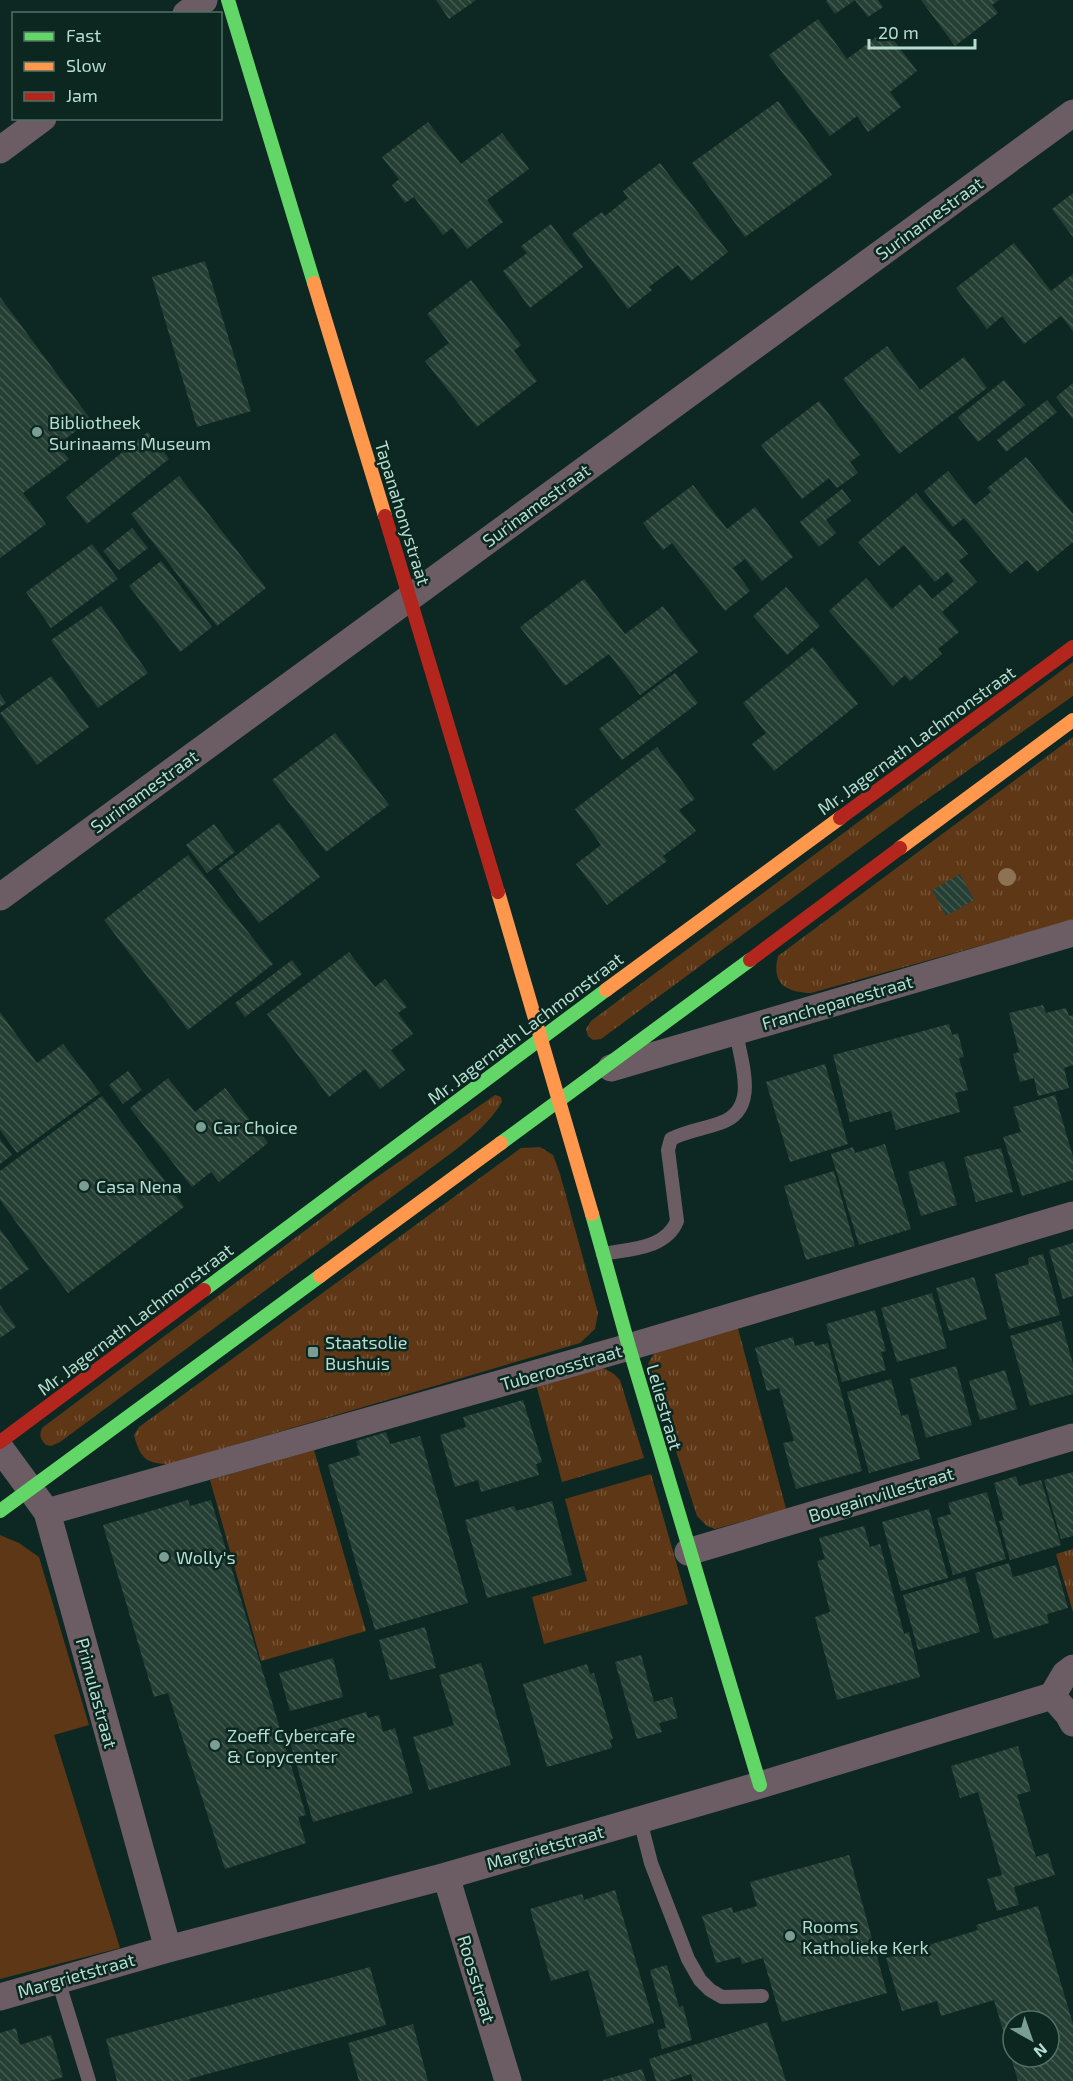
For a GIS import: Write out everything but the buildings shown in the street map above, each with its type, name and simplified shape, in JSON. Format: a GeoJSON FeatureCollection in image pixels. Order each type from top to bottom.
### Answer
{"type":"FeatureCollection","features":[{"type":"Feature","properties":{"kind":"main road","name":"Tapanahonystraat"},"geometry":{"type":"LineString","coordinates":[[228,0],[542,1037]]}},
{"type":"Feature","properties":{"kind":"main road","name":"Mr. Jagernath Lachmonstraat"},"geometry":{"type":"LineString","coordinates":[[0,1442],[542,1037],[1073,647]]}},
{"type":"Feature","properties":{"kind":"main road"},"geometry":{"type":"LineString","coordinates":[[0,1510],[601,1071],[1073,720]]}},
{"type":"Feature","properties":{"kind":"main road","name":"Leliestraat"},"geometry":{"type":"LineString","coordinates":[[542,1037],[688,1552],[760,1785]]}},
{"type":"Feature","properties":{"kind":"street"},"geometry":{"type":"LineString","coordinates":[[189,12],[204,0]]}},
{"type":"Feature","properties":{"kind":"street","name":"Surinamestraat"},"geometry":{"type":"LineString","coordinates":[[0,897],[1073,113]]}},
{"type":"Feature","properties":{"kind":"street"},"geometry":{"type":"LineString","coordinates":[[0,150],[40,120]]}},
{"type":"Feature","properties":{"kind":"street","name":"Franchepanestraat"},"geometry":{"type":"LineString","coordinates":[[601,1071],[1073,933]]}},
{"type":"Feature","properties":{"kind":"street","name":"Tuberoosstraat"},"geometry":{"type":"LineString","coordinates":[[47,1512],[629,1347],[1073,1215]]}},
{"type":"Feature","properties":{"kind":"street","name":"Bougainvillestraat"},"geometry":{"type":"LineString","coordinates":[[688,1552],[1073,1437]]}},
{"type":"Feature","properties":{"kind":"street","name":"Primulastraat"},"geometry":{"type":"LineString","coordinates":[[0,1448],[47,1512],[168,1949]]}},
{"type":"Feature","properties":{"kind":"street"},"geometry":{"type":"LineString","coordinates":[[1073,1668],[1065,1674],[1052,1696],[1068,1714],[1073,1724]]}},
{"type":"Feature","properties":{"kind":"street","name":"Margrietstraat"},"geometry":{"type":"LineString","coordinates":[[0,1997],[168,1949],[446,1876],[760,1785],[1052,1696]]}},
{"type":"Feature","properties":{"kind":"street","name":"Roosstraat"},"geometry":{"type":"LineString","coordinates":[[446,1876],[508,2081]]}},
{"type":"Feature","properties":{"kind":"lane"},"geometry":{"type":"LineString","coordinates":[[603,1254],[651,1245],[673,1231],[677,1221],[668,1150],[671,1139],[732,1119],[740,1110],[746,1092],[736,1032]]}},
{"type":"Feature","properties":{"kind":"lane"},"geometry":{"type":"LineString","coordinates":[[640,1820],[651,1863],[688,1959],[700,1980],[722,1997],[762,1996]]}},
{"type":"Feature","properties":{"kind":"lane"},"geometry":{"type":"LineString","coordinates":[[58,1980],[89,2081]]}},
{"type":"Feature","properties":{"kind":"green space"},"geometry":{"type":"Polygon","coordinates":[[[1073,662],[1073,696],[912,810],[601,1039],[593,1040],[588,1036],[586,1029],[591,1021],[1073,662]]]}},
{"type":"Feature","properties":{"kind":"green space"},"geometry":{"type":"Polygon","coordinates":[[[1073,737],[1073,920],[811,993],[794,991],[782,985],[776,966],[778,956],[1073,737]]]}},
{"type":"Feature","properties":{"kind":"green space"},"geometry":{"type":"Polygon","coordinates":[[[495,1095],[501,1097],[502,1102],[492,1116],[454,1151],[60,1442],[51,1446],[42,1441],[40,1435],[42,1428],[367,1184],[495,1095]]]}},
{"type":"Feature","properties":{"kind":"green space"},"geometry":{"type":"Polygon","coordinates":[[[540,1147],[553,1155],[560,1174],[598,1313],[595,1329],[580,1343],[170,1464],[155,1463],[145,1458],[134,1435],[139,1427],[521,1148],[540,1147]]]}},
{"type":"Feature","properties":{"kind":"green space"},"geometry":{"type":"Polygon","coordinates":[[[736,1321],[786,1509],[715,1529],[707,1526],[697,1516],[648,1364],[658,1346],[736,1321]]]}},
{"type":"Feature","properties":{"kind":"green space"},"geometry":{"type":"Polygon","coordinates":[[[600,1366],[620,1380],[644,1458],[562,1482],[536,1384],[600,1366]]]}},
{"type":"Feature","properties":{"kind":"green space"},"geometry":{"type":"Polygon","coordinates":[[[314,1450],[366,1631],[261,1661],[210,1480],[314,1450]]]}},
{"type":"Feature","properties":{"kind":"green space"},"geometry":{"type":"Polygon","coordinates":[[[651,1474],[688,1604],[544,1644],[532,1597],[587,1581],[565,1499],[651,1474]]]}},
{"type":"Feature","properties":{"kind":"green space"},"geometry":{"type":"Polygon","coordinates":[[[0,1535],[19,1543],[39,1557],[89,1725],[54,1735],[120,1948],[0,1979],[0,1535]]]}},
{"type":"Feature","properties":{"kind":"green space"},"geometry":{"type":"Polygon","coordinates":[[[1073,1549],[1073,1612],[1056,1554],[1073,1549]]]}},
{"type":"Feature","properties":{"kind":"traffic: fast"},"geometry":{"type":"LineString","coordinates":[[228,0],[314,283]]}},
{"type":"Feature","properties":{"kind":"traffic: fast"},"geometry":{"type":"LineString","coordinates":[[501,1143],[750,960]]}},
{"type":"Feature","properties":{"kind":"traffic: fast"},"geometry":{"type":"LineString","coordinates":[[204,1290],[606,990]]}},
{"type":"Feature","properties":{"kind":"traffic: fast"},"geometry":{"type":"LineString","coordinates":[[592,1214],[629,1347],[760,1785]]}},
{"type":"Feature","properties":{"kind":"traffic: fast"},"geometry":{"type":"LineString","coordinates":[[0,1511],[320,1276]]}},
{"type":"Feature","properties":{"kind":"traffic: slow"},"geometry":{"type":"LineString","coordinates":[[314,283],[385,516]]}},
{"type":"Feature","properties":{"kind":"traffic: slow"},"geometry":{"type":"LineString","coordinates":[[900,848],[1073,720]]}},
{"type":"Feature","properties":{"kind":"traffic: slow"},"geometry":{"type":"LineString","coordinates":[[606,990],[840,818]]}},
{"type":"Feature","properties":{"kind":"traffic: slow"},"geometry":{"type":"LineString","coordinates":[[498,892],[592,1214]]}},
{"type":"Feature","properties":{"kind":"traffic: slow"},"geometry":{"type":"LineString","coordinates":[[320,1276],[501,1143]]}},
{"type":"Feature","properties":{"kind":"traffic: jam"},"geometry":{"type":"LineString","coordinates":[[385,516],[498,892]]}},
{"type":"Feature","properties":{"kind":"traffic: jam"},"geometry":{"type":"LineString","coordinates":[[840,818],[1073,647]]}},
{"type":"Feature","properties":{"kind":"traffic: jam"},"geometry":{"type":"LineString","coordinates":[[750,960],[900,848]]}},
{"type":"Feature","properties":{"kind":"traffic: jam"},"geometry":{"type":"LineString","coordinates":[[0,1442],[204,1290]]}},
{"type":"Feature","properties":{"kind":"place","name":"Bibliotheek Surinaams Museum"},"geometry":{"type":"Point","coordinates":[37,432]}},
{"type":"Feature","properties":{"kind":"place","name":"Car Choice"},"geometry":{"type":"Point","coordinates":[201,1127]}},
{"type":"Feature","properties":{"kind":"place","name":"Casa Nena"},"geometry":{"type":"Point","coordinates":[84,1186]}},
{"type":"Feature","properties":{"kind":"place","name":"Staatsolie Bushuis"},"geometry":{"type":"Point","coordinates":[313,1352]}},
{"type":"Feature","properties":{"kind":"place","name":"Wolly's"},"geometry":{"type":"Point","coordinates":[164,1557]}},
{"type":"Feature","properties":{"kind":"place","name":"Zoeff Cybercafe & Copycenter"},"geometry":{"type":"Point","coordinates":[215,1745]}},
{"type":"Feature","properties":{"kind":"place","name":"Rooms Katholieke Kerk"},"geometry":{"type":"Point","coordinates":[790,1936]}}]}
